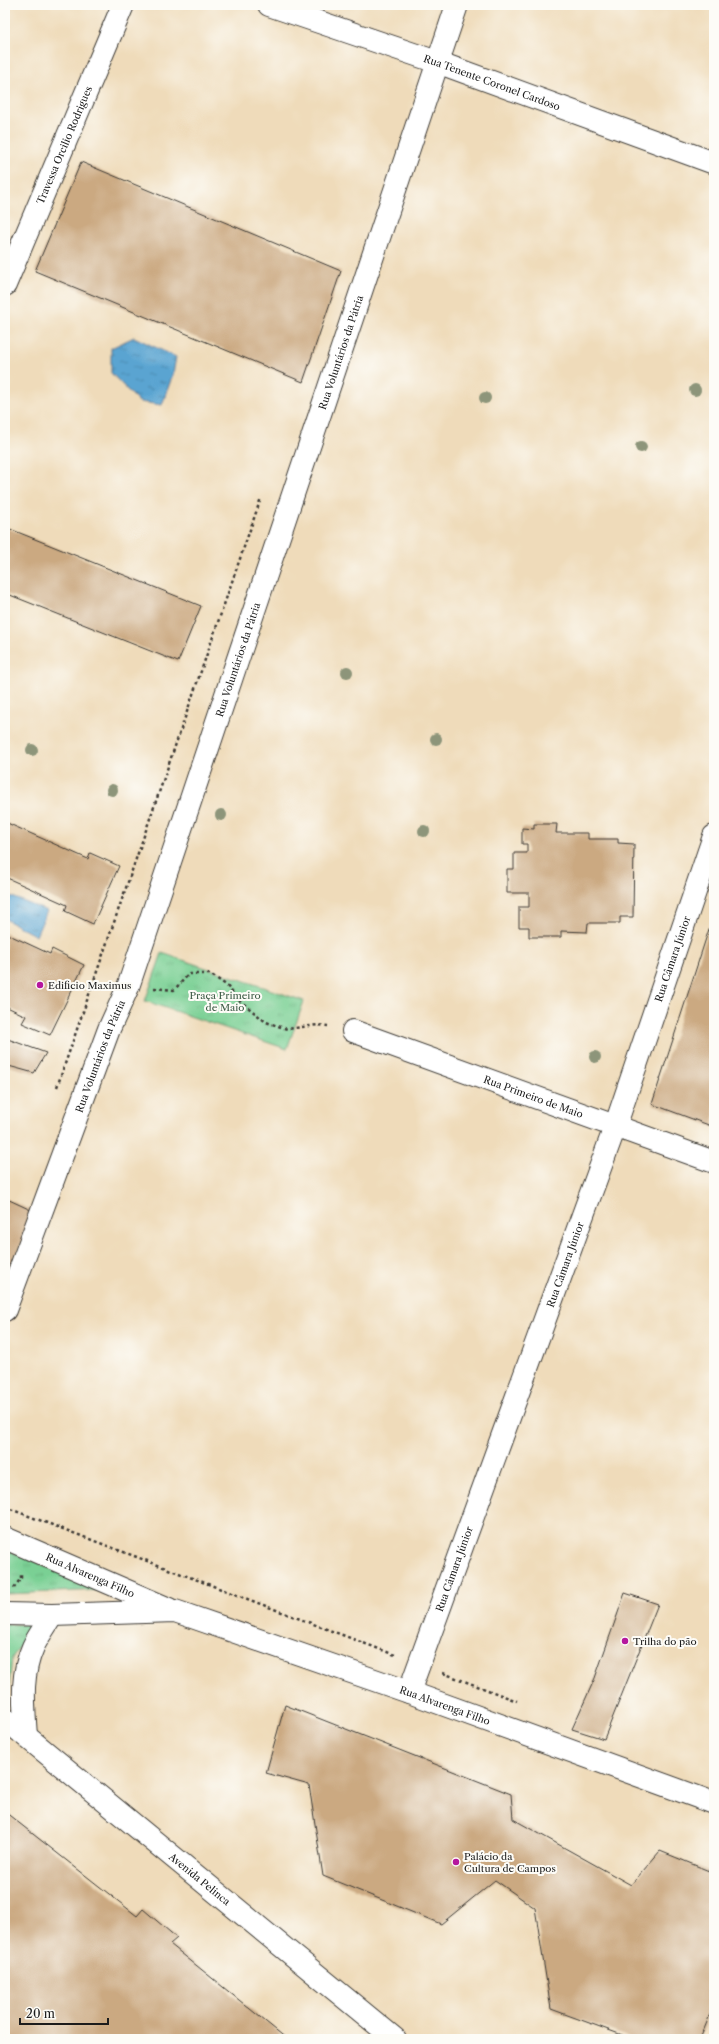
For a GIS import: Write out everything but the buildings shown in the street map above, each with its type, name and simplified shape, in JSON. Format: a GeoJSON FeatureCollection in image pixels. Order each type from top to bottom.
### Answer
{"type":"FeatureCollection","features":[{"type":"Feature","properties":{"kind":"main road","name":"Travessa Orcilio Rodrigues"},"geometry":{"type":"LineString","coordinates":[[5,285],[123,5]]}},
{"type":"Feature","properties":{"kind":"main road","name":"Rua Tenente Coronel Cardoso"},"geometry":{"type":"LineString","coordinates":[[269,5],[437,62],[714,163]]}},
{"type":"Feature","properties":{"kind":"main road","name":"Rua Voluntários da Pátria"},"geometry":{"type":"LineString","coordinates":[[5,1310],[109,1029],[128,986],[457,5]]}},
{"type":"Feature","properties":{"kind":"main road","name":"Rua Câmara Júnior"},"geometry":{"type":"LineString","coordinates":[[409,1692],[615,1127],[714,836]]}},
{"type":"Feature","properties":{"kind":"main road","name":"Rua Primeiro de Maio"},"geometry":{"type":"LineString","coordinates":[[353,1031],[714,1162]]}},
{"type":"Feature","properties":{"kind":"main road","name":"Rua Alvarenga Filho"},"geometry":{"type":"LineString","coordinates":[[5,1538],[175,1611],[409,1692],[714,1803]]}},
{"type":"Feature","properties":{"kind":"main road","name":"Rua Alvarenga Filho"},"geometry":{"type":"LineString","coordinates":[[5,1614],[52,1615],[175,1611]]}},
{"type":"Feature","properties":{"kind":"main road"},"geometry":{"type":"LineString","coordinates":[[26,1736],[24,1673],[33,1647],[52,1615]]}},
{"type":"Feature","properties":{"kind":"main road","name":"Avenida Pelinca"},"geometry":{"type":"LineString","coordinates":[[5,1719],[395,2039]]}},
{"type":"Feature","properties":{"kind":"path"},"geometry":{"type":"LineString","coordinates":[[55,1094],[264,491]]}},
{"type":"Feature","properties":{"kind":"path"},"geometry":{"type":"LineString","coordinates":[[128,986],[174,990],[189,974],[210,974],[226,985],[239,1000],[266,1022],[287,1029],[318,1025],[338,1027],[353,1031]]}},
{"type":"Feature","properties":{"kind":"path"},"geometry":{"type":"LineString","coordinates":[[5,1507],[523,1703]]}},
{"type":"Feature","properties":{"kind":"green space","name":"Praça Primeiro de Maio"},"geometry":{"type":"Polygon","coordinates":[[[162,953],[304,1001],[287,1049],[145,1001],[162,953]]]}},
{"type":"Feature","properties":{"kind":"green space"},"geometry":{"type":"Polygon","coordinates":[[[5,1549],[103,1590],[5,1594],[5,1549]]]}},
{"type":"Feature","properties":{"kind":"green space"},"geometry":{"type":"Polygon","coordinates":[[[5,1624],[34,1625],[12,1658],[8,1697],[5,1695],[5,1624]]]}},
{"type":"Feature","properties":{"kind":"water"},"geometry":{"type":"Polygon","coordinates":[[[134,337],[176,357],[173,374],[162,405],[139,402],[111,373],[111,348],[134,337]]]}},
{"type":"Feature","properties":{"kind":"water"},"geometry":{"type":"Polygon","coordinates":[[[5,894],[47,911],[36,936],[5,919],[5,894]]]}},
{"type":"Feature","properties":{"kind":"place","name":"Edificio Maximus"},"geometry":{"type":"Point","coordinates":[40,985]}},
{"type":"Feature","properties":{"kind":"place","name":"Trilha do pão"},"geometry":{"type":"Point","coordinates":[625,1641]}},
{"type":"Feature","properties":{"kind":"place","name":"Palácio da Cultura de Campos"},"geometry":{"type":"Point","coordinates":[456,1862]}}]}
